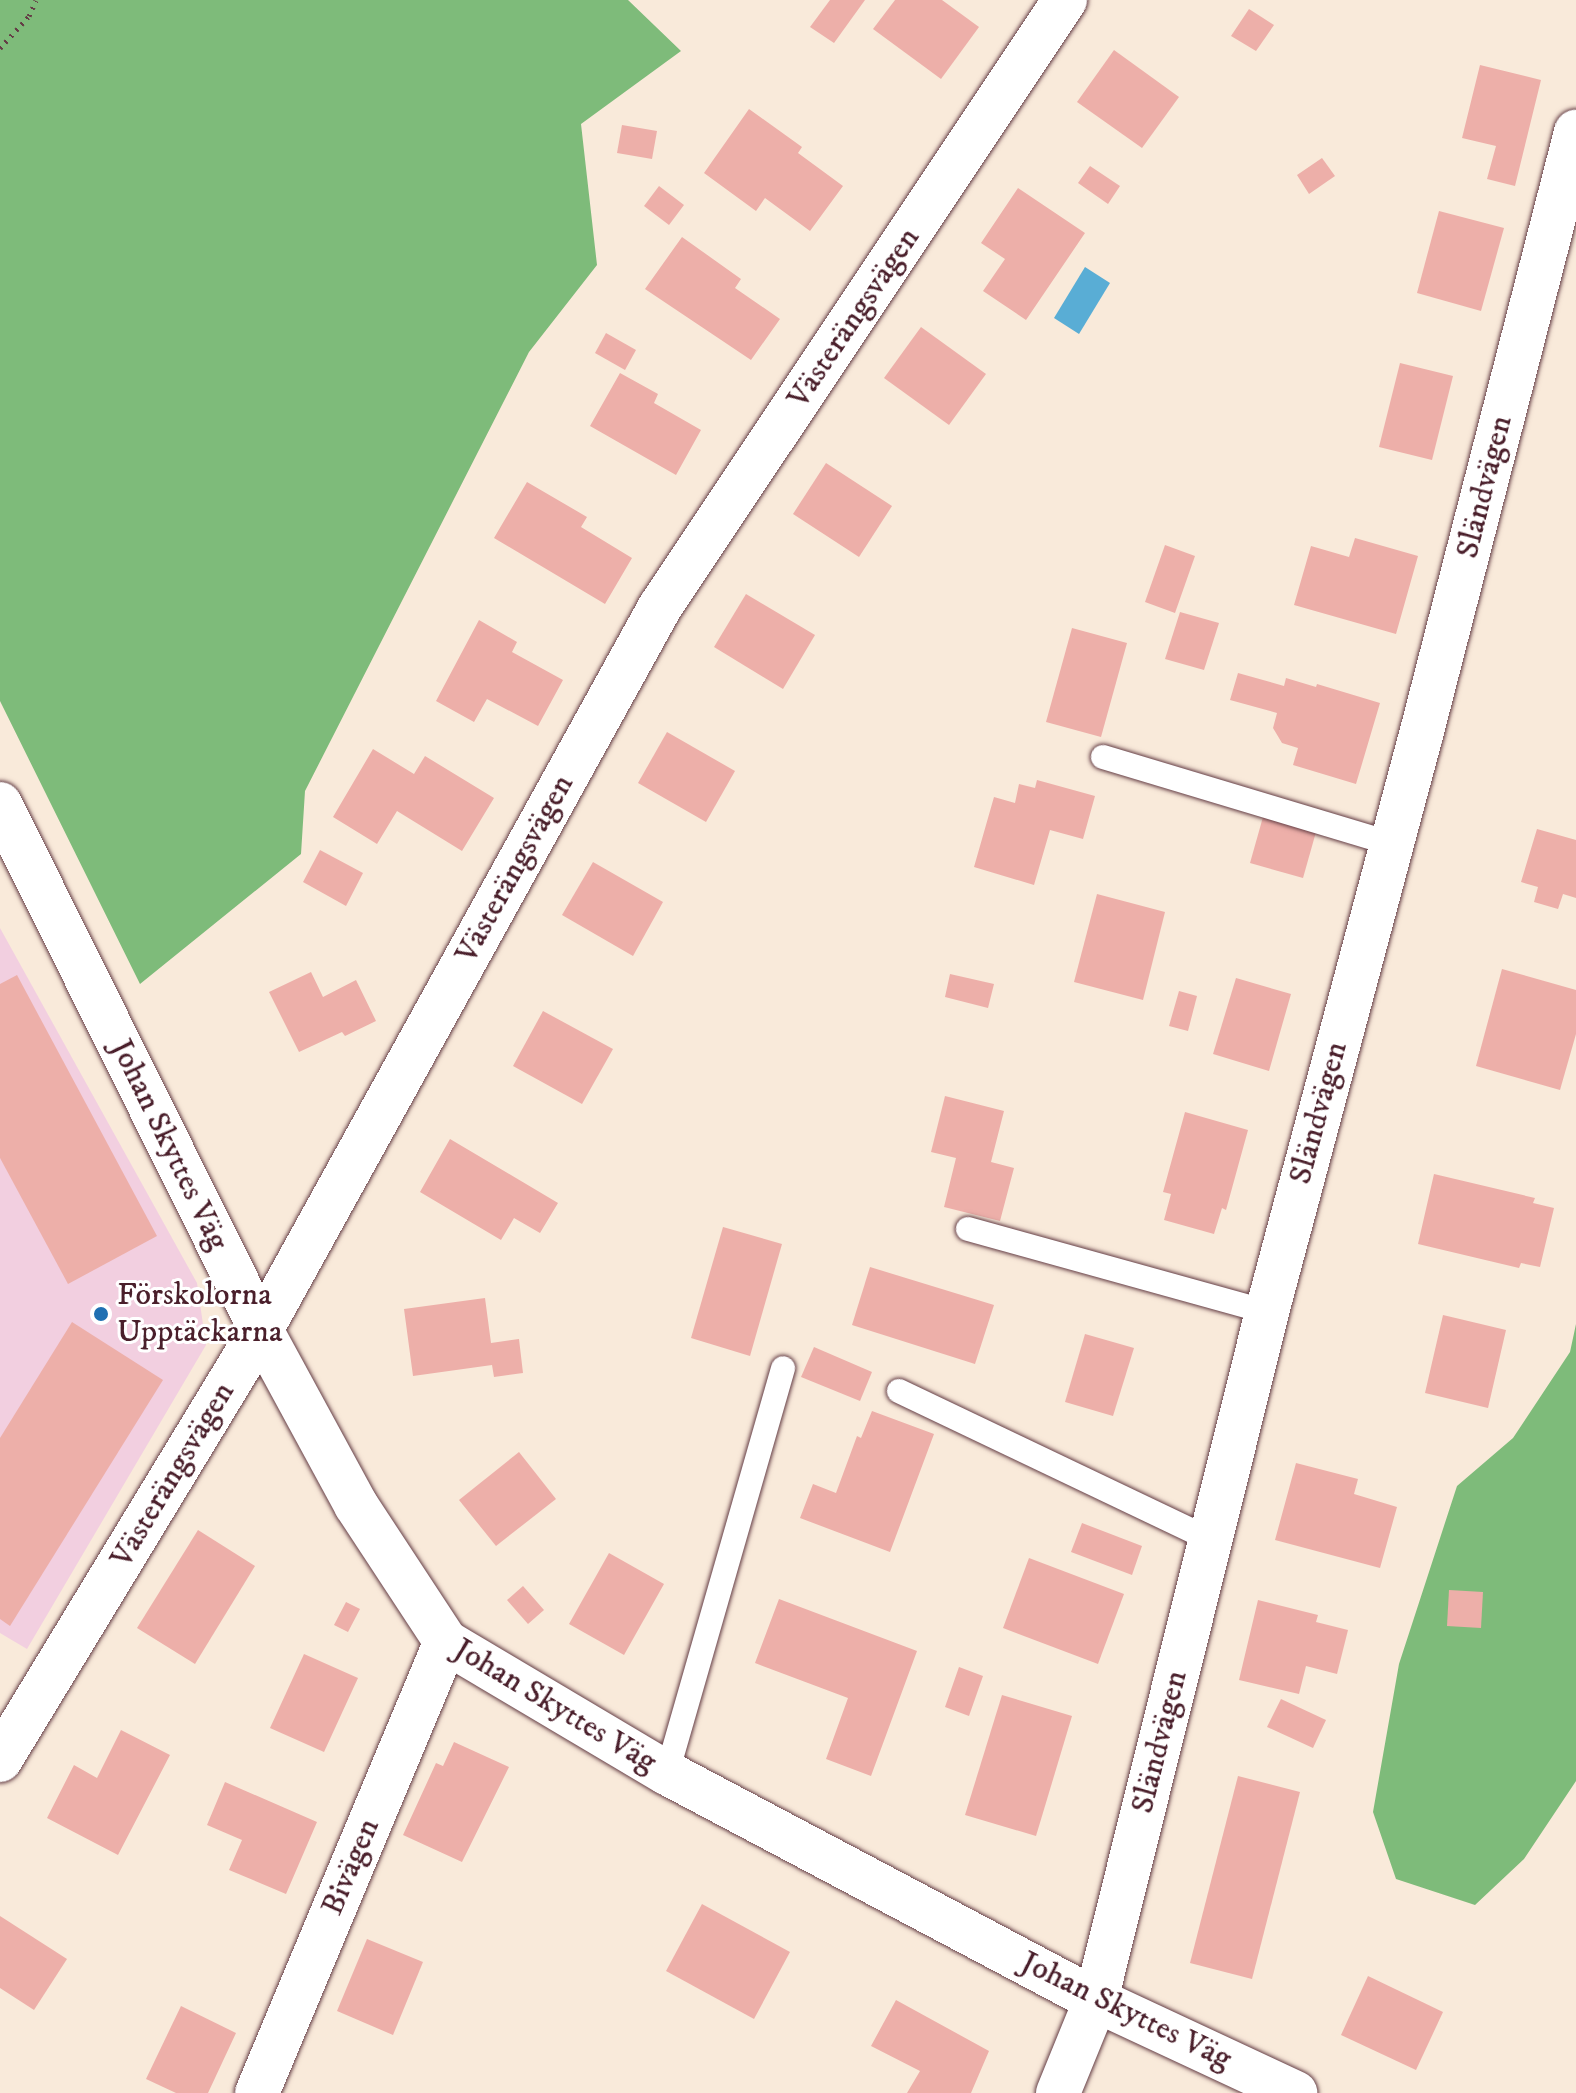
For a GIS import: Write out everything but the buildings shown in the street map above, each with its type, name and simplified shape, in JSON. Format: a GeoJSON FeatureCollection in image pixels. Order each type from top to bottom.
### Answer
{"type":"FeatureCollection","features":[{"type":"Feature","properties":{"kind":"street","name":"Västerängsvägen"},"geometry":{"type":"LineString","coordinates":[[0,1760],[261,1330],[660,607],[1049,6]]}},
{"type":"Feature","properties":{"kind":"street","name":"Sländvägen"},"geometry":{"type":"LineString","coordinates":[[1058,2093],[1096,2000],[1267,1312],[1421,735],[1576,132]]}},
{"type":"Feature","properties":{"kind":"street","name":"Johan Skyttes Väg"},"geometry":{"type":"LineString","coordinates":[[0,804],[261,1330],[356,1505],[446,1642],[667,1773],[1096,2000],[1295,2093]]}},
{"type":"Feature","properties":{"kind":"street","name":"Bivägen"},"geometry":{"type":"LineString","coordinates":[[257,2093],[446,1642]]}},
{"type":"Feature","properties":{"kind":"lane"},"geometry":{"type":"LineString","coordinates":[[1103,757],[1390,843]]}},
{"type":"Feature","properties":{"kind":"lane"},"geometry":{"type":"LineString","coordinates":[[968,1229],[1267,1312]]}},
{"type":"Feature","properties":{"kind":"lane"},"geometry":{"type":"LineString","coordinates":[[667,1773],[783,1368]]}},
{"type":"Feature","properties":{"kind":"lane"},"geometry":{"type":"LineString","coordinates":[[899,1391],[1211,1540]]}},
{"type":"Feature","properties":{"kind":"path"},"geometry":{"type":"LineString","coordinates":[[0,48],[29,16],[36,0]]}},
{"type":"Feature","properties":{"kind":"shaded area","name":"Förskolorna Upptäckarna"},"geometry":{"type":"Polygon","coordinates":[[[0,928],[197,1283],[206,1345],[27,1649],[0,1633],[0,928]]]}},
{"type":"Feature","properties":{"kind":"green space"},"geometry":{"type":"Polygon","coordinates":[[[0,0],[628,0],[681,51],[581,124],[597,265],[529,352],[305,791],[301,854],[140,984],[0,701],[0,0]]]}},
{"type":"Feature","properties":{"kind":"green space"},"geometry":{"type":"Polygon","coordinates":[[[1576,1324],[1576,1781],[1524,1859],[1475,1905],[1396,1879],[1373,1812],[1399,1664],[1457,1486],[1513,1438],[1570,1352],[1576,1324]]]}},
{"type":"Feature","properties":{"kind":"water"},"geometry":{"type":"Polygon","coordinates":[[[1085,267],[1110,283],[1079,334],[1054,318],[1085,267]]]}},
{"type":"Feature","properties":{"kind":"place","name":"Förskolorna Upptäckarna"},"geometry":{"type":"Point","coordinates":[101,1314]}}]}
